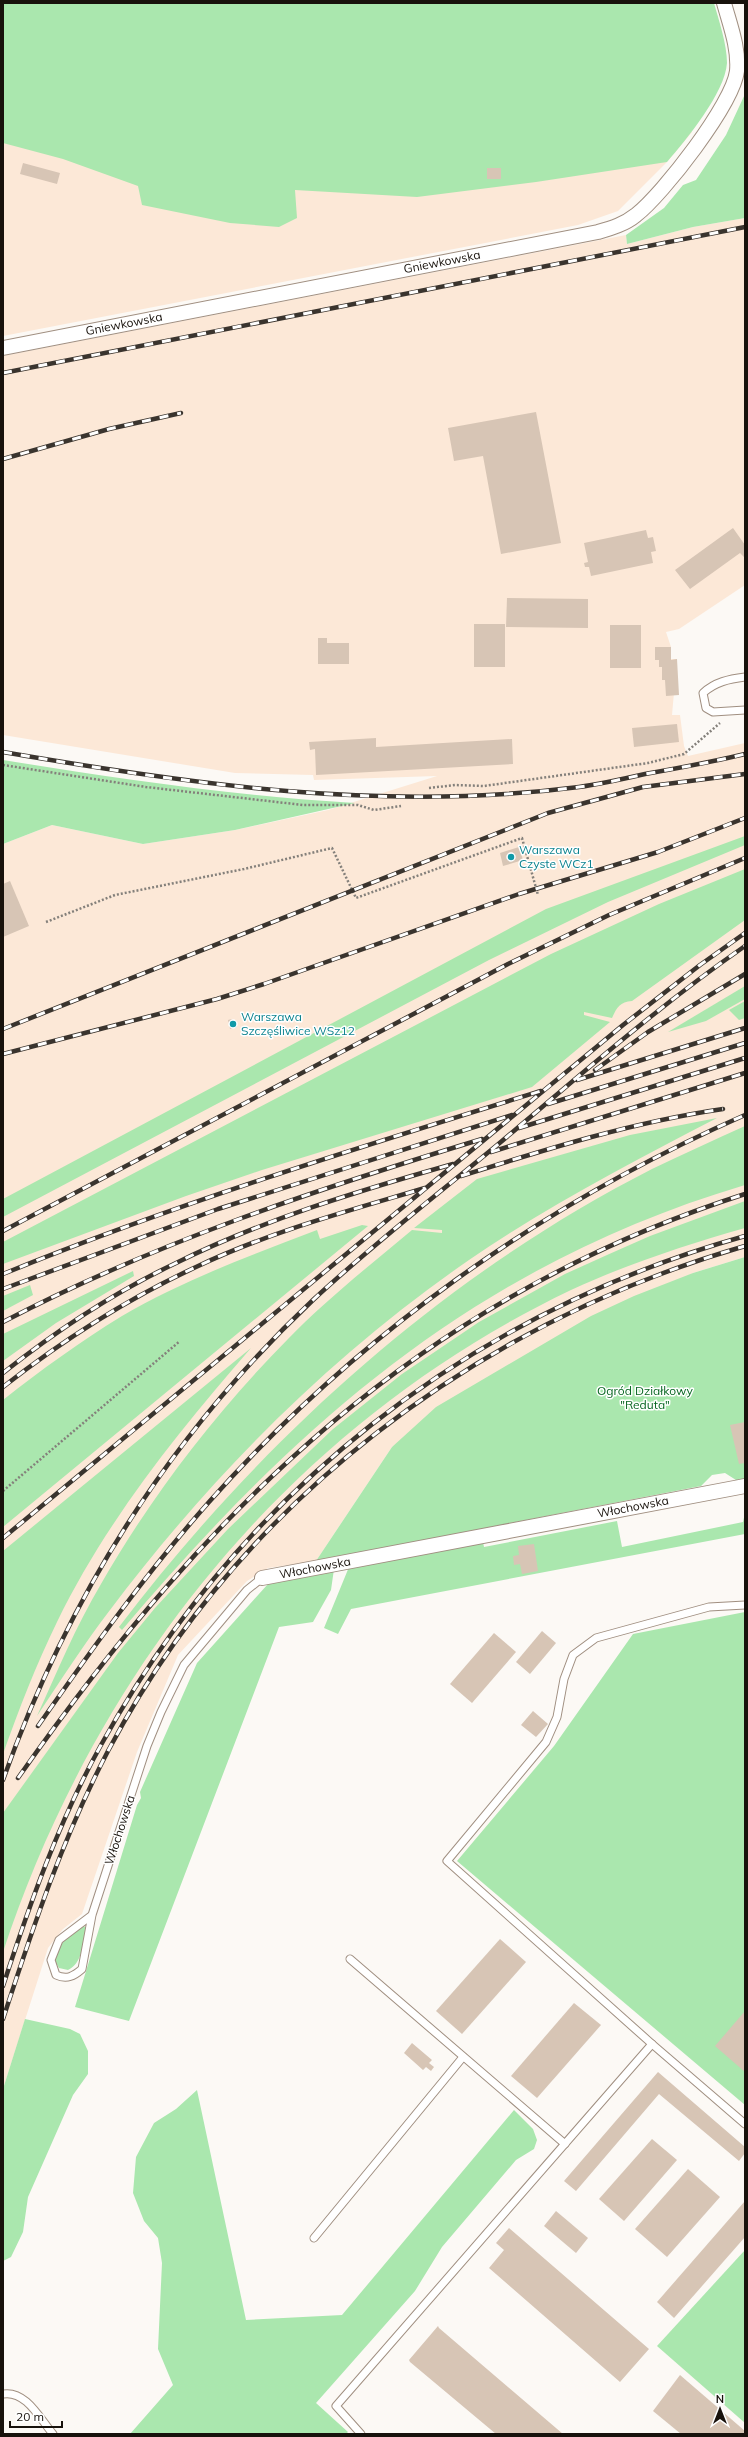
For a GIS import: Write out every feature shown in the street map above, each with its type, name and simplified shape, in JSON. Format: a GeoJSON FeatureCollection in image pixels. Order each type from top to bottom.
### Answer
{"type":"FeatureCollection","features":[{"type":"Feature","properties":{"kind":"street","name":"Gniewkowska"},"geometry":{"type":"LineString","coordinates":[[3,348],[598,232],[619,225],[638,214],[670,179],[723,108],[731,90],[736,73],[737,57],[724,3]]}},
{"type":"Feature","properties":{"kind":"street","name":"Włochowska"},"geometry":{"type":"LineString","coordinates":[[262,1578],[745,1486]]}},
{"type":"Feature","properties":{"kind":"lane"},"geometry":{"type":"LineString","coordinates":[[745,677],[728,680],[710,686],[704,694],[706,708],[713,712],[745,710]]}},
{"type":"Feature","properties":{"kind":"lane","name":"Włochowska"},"geometry":{"type":"LineString","coordinates":[[92,1916],[59,1940],[51,1960],[56,1975],[63,1978],[73,1976],[82,1969],[92,1916],[147,1746],[173,1686],[184,1665],[247,1590],[262,1578]]}},
{"type":"Feature","properties":{"kind":"lane"},"geometry":{"type":"LineString","coordinates":[[745,1597],[742,1604],[709,1607],[596,1638],[573,1655],[564,1679],[557,1717],[546,1742],[447,1861],[652,2044],[745,2124]]}},
{"type":"Feature","properties":{"kind":"lane"},"geometry":{"type":"LineString","coordinates":[[350,1959],[565,2144]]}},
{"type":"Feature","properties":{"kind":"lane"},"geometry":{"type":"LineString","coordinates":[[361,2434],[336,2406],[652,2044]]}},
{"type":"Feature","properties":{"kind":"lane"},"geometry":{"type":"LineString","coordinates":[[314,2238],[463,2057]]}},
{"type":"Feature","properties":{"kind":"lane"},"geometry":{"type":"LineString","coordinates":[[3,2394],[9,2393],[24,2399],[53,2434]]}},
{"type":"Feature","properties":{"kind":"path"},"geometry":{"type":"LineString","coordinates":[[429,788],[491,785],[648,763],[684,754],[735,711]]}},
{"type":"Feature","properties":{"kind":"path"},"geometry":{"type":"LineString","coordinates":[[3,765],[146,787],[303,805],[358,805],[374,810],[400,806]]}},
{"type":"Feature","properties":{"kind":"path"},"geometry":{"type":"LineString","coordinates":[[46,922],[115,895],[244,869],[332,848],[356,898],[522,838],[538,895]]}},
{"type":"Feature","properties":{"kind":"path"},"geometry":{"type":"LineString","coordinates":[[3,1491],[180,1341]]}},
{"type":"Feature","properties":{"kind":"shaded area"},"geometry":{"type":"Polygon","coordinates":[[[3,3],[692,132],[667,162],[618,211],[578,225],[3,336],[3,3]]]}},
{"type":"Feature","properties":{"kind":"shaded area"},"geometry":{"type":"Polygon","coordinates":[[[745,218],[745,585],[679,629],[666,632],[671,647],[671,659],[677,659],[672,715],[680,715],[684,746],[688,756],[745,743],[745,1257],[693,1273],[392,1447],[316,1561],[268,1568],[247,1581],[178,1655],[137,1752],[82,1914],[63,1929],[48,1948],[3,2089],[3,844],[52,825],[143,844],[235,830],[328,810],[437,776],[314,780],[313,775],[235,773],[3,735],[3,356],[626,235],[627,244],[693,227],[745,218]]]}},
{"type":"Feature","properties":{"kind":"green space"},"geometry":{"type":"Polygon","coordinates":[[[3,3],[714,3],[724,40],[727,63],[725,75],[712,102],[694,129],[667,162],[536,182],[417,197],[295,190],[297,218],[279,227],[230,223],[142,205],[138,186],[63,159],[3,143],[3,3]]]}},
{"type":"Feature","properties":{"kind":"green space"},"geometry":{"type":"Polygon","coordinates":[[[745,94],[745,218],[693,227],[627,244],[626,235],[664,208],[683,185],[696,180],[726,135],[745,94]]]}},
{"type":"Feature","properties":{"kind":"green space"},"geometry":{"type":"Polygon","coordinates":[[[3,760],[178,786],[266,796],[355,803],[235,830],[143,844],[52,825],[3,844],[3,760]]]}},
{"type":"Feature","properties":{"kind":"green space"},"geometry":{"type":"Polygon","coordinates":[[[745,836],[745,845],[608,902],[489,960],[3,1217],[3,1199],[546,909],[745,836]]]}},
{"type":"Feature","properties":{"kind":"green space"},"geometry":{"type":"Polygon","coordinates":[[[745,869],[745,920],[632,1001],[622,1004],[617,1008],[612,1018],[584,1012],[584,1015],[610,1022],[532,1087],[262,1170],[186,1196],[3,1264],[3,1242],[551,954],[659,904],[745,869]]]}},
{"type":"Feature","properties":{"kind":"green space"},"geometry":{"type":"Polygon","coordinates":[[[745,986],[745,999],[706,1021],[668,1032],[745,986]]]}},
{"type":"Feature","properties":{"kind":"green space"},"geometry":{"type":"Polygon","coordinates":[[[745,1001],[745,1018],[739,1020],[729,1010],[745,1001]]]}},
{"type":"Feature","properties":{"kind":"green space"},"geometry":{"type":"Polygon","coordinates":[[[717,1118],[591,1185],[499,1240],[418,1297],[321,1377],[232,1465],[189,1512],[110,1610],[37,1716],[83,1616],[142,1518],[211,1425],[261,1367],[288,1339],[333,1297],[412,1230],[442,1233],[442,1230],[414,1228],[477,1179],[630,1135],[717,1118]]]}},
{"type":"Feature","properties":{"kind":"green space"},"geometry":{"type":"Polygon","coordinates":[[[745,1126],[745,1185],[649,1219],[559,1259],[477,1306],[399,1359],[326,1418],[256,1484],[189,1554],[122,1630],[119,1627],[174,1558],[233,1492],[295,1428],[360,1368],[429,1312],[500,1259],[575,1212],[652,1169],[745,1126]]]}},
{"type":"Feature","properties":{"kind":"green space"},"geometry":{"type":"Polygon","coordinates":[[[745,1201],[745,1228],[657,1256],[592,1281],[571,1290],[471,1345],[379,1409],[295,1482],[219,1562],[152,1651],[93,1746],[43,1846],[3,1952],[3,1813],[118,1653],[155,1608],[228,1529],[333,1429],[402,1374],[479,1322],[565,1274],[650,1236],[745,1201]]]}},
{"type":"Feature","properties":{"kind":"green space"},"geometry":{"type":"Polygon","coordinates":[[[362,1225],[368,1226],[3,1527],[3,1400],[91,1335],[145,1303],[169,1291],[243,1259],[317,1230],[320,1239],[362,1225]]]}},
{"type":"Feature","properties":{"kind":"green space","name":"Ogród Działkowy \"Reduta\""},"geometry":{"type":"Polygon","coordinates":[[[745,1257],[745,1479],[736,1480],[725,1473],[712,1475],[701,1486],[316,1561],[392,1447],[436,1407],[591,1316],[634,1296],[693,1273],[745,1257]]]}},
{"type":"Feature","properties":{"kind":"green space"},"geometry":{"type":"Polygon","coordinates":[[[133,1271],[134,1276],[56,1323],[3,1361],[3,1334],[133,1271]]]}},
{"type":"Feature","properties":{"kind":"green space"},"geometry":{"type":"Polygon","coordinates":[[[30,1285],[33,1295],[3,1311],[3,1296],[30,1285]]]}},
{"type":"Feature","properties":{"kind":"green space"},"geometry":{"type":"Polygon","coordinates":[[[251,1348],[170,1445],[121,1513],[98,1548],[76,1585],[49,1638],[28,1687],[3,1754],[3,1551],[251,1348]]]}},
{"type":"Feature","properties":{"kind":"green space"},"geometry":{"type":"Polygon","coordinates":[[[745,1513],[745,1534],[351,1609],[338,1634],[324,1628],[349,1567],[483,1542],[484,1547],[617,1521],[622,1547],[743,1522],[745,1513]]]}},
{"type":"Feature","properties":{"kind":"green space"},"geometry":{"type":"Polygon","coordinates":[[[334,1569],[331,1590],[313,1622],[279,1627],[129,2021],[75,2007],[137,1805],[141,1798],[140,1792],[197,1663],[268,1584],[334,1569]]]}},
{"type":"Feature","properties":{"kind":"green space"},"geometry":{"type":"Polygon","coordinates":[[[745,1612],[745,2105],[457,1861],[554,1746],[633,1634],[745,1612]]]}},
{"type":"Feature","properties":{"kind":"green space"},"geometry":{"type":"Polygon","coordinates":[[[83,1926],[86,1927],[82,1952],[77,1962],[68,1970],[59,1968],[55,1961],[58,1950],[64,1940],[83,1926]]]}},
{"type":"Feature","properties":{"kind":"green space"},"geometry":{"type":"Polygon","coordinates":[[[25,2019],[70,2029],[80,2034],[88,2051],[88,2074],[73,2095],[28,2197],[23,2232],[11,2257],[3,2261],[3,2089],[25,2019]]]}},
{"type":"Feature","properties":{"kind":"green space"},"geometry":{"type":"Polygon","coordinates":[[[197,2090],[246,2320],[342,2315],[514,2110],[533,2129],[537,2140],[534,2149],[516,2160],[442,2247],[415,2291],[316,2403],[348,2432],[346,2434],[130,2434],[173,2385],[158,2349],[162,2263],[158,2238],[144,2221],[133,2193],[136,2157],[154,2123],[176,2109],[197,2090]]]}},
{"type":"Feature","properties":{"kind":"green space"},"geometry":{"type":"Polygon","coordinates":[[[745,2250],[745,2423],[657,2346],[745,2250]]]}},
{"type":"Feature","properties":{"kind":"building"},"geometry":{"type":"Polygon","coordinates":[[[23,163],[60,173],[57,184],[20,174],[23,163]]]}},
{"type":"Feature","properties":{"kind":"building"},"geometry":{"type":"Polygon","coordinates":[[[487,168],[501,168],[501,179],[487,179],[487,168]]]}},
{"type":"Feature","properties":{"kind":"building"},"geometry":{"type":"Polygon","coordinates":[[[536,412],[561,543],[501,554],[483,456],[454,461],[448,428],[536,412]]]}},
{"type":"Feature","properties":{"kind":"building"},"geometry":{"type":"Polygon","coordinates":[[[733,528],[745,545],[745,558],[740,553],[690,589],[675,570],[733,528]]]}},
{"type":"Feature","properties":{"kind":"building"},"geometry":{"type":"Polygon","coordinates":[[[646,530],[648,538],[653,537],[656,551],[651,552],[653,563],[591,576],[589,567],[585,567],[584,563],[588,562],[584,543],[646,530]]]}},
{"type":"Feature","properties":{"kind":"building"},"geometry":{"type":"Polygon","coordinates":[[[507,598],[588,599],[588,628],[506,627],[507,598]]]}},
{"type":"Feature","properties":{"kind":"building"},"geometry":{"type":"Polygon","coordinates":[[[474,624],[505,624],[505,667],[474,667],[474,624]]]}},
{"type":"Feature","properties":{"kind":"building"},"geometry":{"type":"Polygon","coordinates":[[[610,625],[641,625],[641,668],[610,668],[610,625]]]}},
{"type":"Feature","properties":{"kind":"building"},"geometry":{"type":"Polygon","coordinates":[[[318,638],[327,638],[327,643],[349,643],[349,664],[318,664],[318,638]]]}},
{"type":"Feature","properties":{"kind":"building"},"geometry":{"type":"Polygon","coordinates":[[[655,647],[671,647],[671,660],[677,659],[679,695],[666,696],[665,680],[662,680],[662,667],[659,667],[659,660],[655,660],[655,647]]]}},
{"type":"Feature","properties":{"kind":"building"},"geometry":{"type":"Polygon","coordinates":[[[677,724],[679,742],[634,747],[632,728],[677,724]]]}},
{"type":"Feature","properties":{"kind":"building"},"geometry":{"type":"Polygon","coordinates":[[[376,738],[376,747],[512,739],[513,764],[316,775],[315,749],[310,750],[309,742],[376,738]]]}},
{"type":"Feature","properties":{"kind":"building","name":"Warszawa Czyste WCz1"},"geometry":{"type":"Polygon","coordinates":[[[519,847],[523,860],[503,866],[500,853],[519,847]]]}},
{"type":"Feature","properties":{"kind":"building"},"geometry":{"type":"Polygon","coordinates":[[[10,881],[29,926],[3,937],[3,884],[10,881]]]}},
{"type":"Feature","properties":{"kind":"building","name":"Warszawa Szczęśliwice WSz12"},"geometry":{"type":"Polygon","coordinates":[[[232,1019],[233,1021],[236,1020],[237,1027],[230,1029],[228,1020],[232,1019]]]}},
{"type":"Feature","properties":{"kind":"building"},"geometry":{"type":"Polygon","coordinates":[[[745,1422],[745,1463],[739,1464],[730,1425],[745,1422]]]}},
{"type":"Feature","properties":{"kind":"building"},"geometry":{"type":"Polygon","coordinates":[[[534,1544],[538,1571],[522,1574],[520,1564],[514,1565],[513,1556],[519,1555],[518,1546],[534,1544]]]}},
{"type":"Feature","properties":{"kind":"building"},"geometry":{"type":"Polygon","coordinates":[[[542,1631],[556,1643],[530,1674],[516,1662],[542,1631]]]}},
{"type":"Feature","properties":{"kind":"building"},"geometry":{"type":"Polygon","coordinates":[[[494,1633],[516,1652],[472,1703],[450,1684],[494,1633]]]}},
{"type":"Feature","properties":{"kind":"building"},"geometry":{"type":"Polygon","coordinates":[[[533,1711],[548,1724],[536,1737],[521,1725],[533,1711]]]}},
{"type":"Feature","properties":{"kind":"building"},"geometry":{"type":"Polygon","coordinates":[[[500,1939],[526,1962],[462,2034],[436,2011],[500,1939]]]}},
{"type":"Feature","properties":{"kind":"building"},"geometry":{"type":"Polygon","coordinates":[[[574,2003],[601,2025],[537,2098],[511,2076],[574,2003]]]}},
{"type":"Feature","properties":{"kind":"building"},"geometry":{"type":"Polygon","coordinates":[[[745,2011],[745,2072],[715,2046],[745,2011]]]}},
{"type":"Feature","properties":{"kind":"building"},"geometry":{"type":"Polygon","coordinates":[[[412,2043],[432,2060],[429,2063],[434,2067],[431,2071],[426,2067],[423,2070],[404,2053],[412,2043]]]}},
{"type":"Feature","properties":{"kind":"building"},"geometry":{"type":"Polygon","coordinates":[[[658,2072],[745,2147],[745,2153],[739,2161],[659,2094],[576,2191],[564,2181],[658,2072]]]}},
{"type":"Feature","properties":{"kind":"building"},"geometry":{"type":"Polygon","coordinates":[[[652,2139],[677,2160],[624,2221],[599,2199],[652,2139]]]}},
{"type":"Feature","properties":{"kind":"building"},"geometry":{"type":"Polygon","coordinates":[[[688,2169],[720,2197],[667,2257],[635,2229],[688,2169]]]}},
{"type":"Feature","properties":{"kind":"building"},"geometry":{"type":"Polygon","coordinates":[[[745,2201],[745,2237],[674,2318],[657,2302],[745,2201]]]}},
{"type":"Feature","properties":{"kind":"building"},"geometry":{"type":"Polygon","coordinates":[[[556,2211],[588,2238],[576,2253],[544,2226],[556,2211]]]}},
{"type":"Feature","properties":{"kind":"building"},"geometry":{"type":"Polygon","coordinates":[[[509,2228],[649,2349],[620,2382],[489,2268],[504,2250],[496,2243],[509,2228]]]}},
{"type":"Feature","properties":{"kind":"building"},"geometry":{"type":"Polygon","coordinates":[[[438,2326],[563,2434],[496,2434],[410,2362],[409,2360],[438,2326]]]}},
{"type":"Feature","properties":{"kind":"building"},"geometry":{"type":"Polygon","coordinates":[[[680,2375],[745,2431],[745,2434],[681,2434],[653,2411],[680,2375]]]}},
{"type":"Feature","properties":{"kind":"railway"},"geometry":{"type":"LineString","coordinates":[[3,373],[745,227]]}},
{"type":"Feature","properties":{"kind":"railway"},"geometry":{"type":"LineString","coordinates":[[3,459],[109,429],[181,413]]}},
{"type":"Feature","properties":{"kind":"railway"},"geometry":{"type":"LineString","coordinates":[[3,752],[147,775],[218,784],[362,796],[434,797],[506,794],[579,787],[745,754]]}},
{"type":"Feature","properties":{"kind":"railway"},"geometry":{"type":"LineString","coordinates":[[3,1029],[548,813],[643,787],[745,774]]}},
{"type":"Feature","properties":{"kind":"railway"},"geometry":{"type":"LineString","coordinates":[[3,1054],[217,999],[264,984],[519,894],[658,852],[745,818]]}},
{"type":"Feature","properties":{"kind":"railway"},"geometry":{"type":"LineString","coordinates":[[3,1231],[508,964],[609,915],[745,858]]}},
{"type":"Feature","properties":{"kind":"railway"},"geometry":{"type":"LineString","coordinates":[[3,1538],[623,1025],[700,965],[745,933]]}},
{"type":"Feature","properties":{"kind":"railway"},"geometry":{"type":"LineString","coordinates":[[3,1780],[29,1712],[59,1647],[92,1583],[129,1522],[170,1463],[214,1406],[262,1352],[313,1300],[380,1241],[649,1018],[680,993],[745,946]]}},
{"type":"Feature","properties":{"kind":"railway"},"geometry":{"type":"LineString","coordinates":[[595,1070],[648,1032],[745,974]]}},
{"type":"Feature","properties":{"kind":"railway"},"geometry":{"type":"LineString","coordinates":[[577,1080],[745,1028]]}},
{"type":"Feature","properties":{"kind":"railway"},"geometry":{"type":"LineString","coordinates":[[548,1104],[745,1043]]}},
{"type":"Feature","properties":{"kind":"railway"},"geometry":{"type":"LineString","coordinates":[[519,1128],[745,1058]]}},
{"type":"Feature","properties":{"kind":"railway"},"geometry":{"type":"LineString","coordinates":[[491,1152],[745,1073]]}},
{"type":"Feature","properties":{"kind":"railway"},"geometry":{"type":"LineString","coordinates":[[3,1274],[135,1223],[202,1200],[337,1155],[541,1091]]}},
{"type":"Feature","properties":{"kind":"railway"},"geometry":{"type":"LineString","coordinates":[[461,1176],[590,1137],[656,1121],[723,1109]]}},
{"type":"Feature","properties":{"kind":"railway"},"geometry":{"type":"LineString","coordinates":[[3,1289],[218,1209],[512,1115]]}},
{"type":"Feature","properties":{"kind":"railway"},"geometry":{"type":"LineString","coordinates":[[38,1726],[120,1612],[163,1556],[209,1502],[266,1441],[326,1384],[390,1330],[456,1280],[525,1233],[596,1190],[670,1150],[745,1115]]}},
{"type":"Feature","properties":{"kind":"railway"},"geometry":{"type":"LineString","coordinates":[[3,1322],[61,1293],[119,1267],[238,1219],[359,1177],[482,1139]]}},
{"type":"Feature","properties":{"kind":"railway"},"geometry":{"type":"LineString","coordinates":[[3,1373],[44,1342],[107,1300],[151,1275],[207,1248],[276,1220],[346,1196],[453,1164]]}},
{"type":"Feature","properties":{"kind":"railway"},"geometry":{"type":"LineString","coordinates":[[3,1387],[96,1321],[170,1279],[224,1254],[280,1233],[425,1188]]}},
{"type":"Feature","properties":{"kind":"railway"},"geometry":{"type":"LineString","coordinates":[[18,1778],[91,1679],[166,1587],[246,1501],[332,1423],[423,1353],[522,1291],[629,1238],[745,1194]]}},
{"type":"Feature","properties":{"kind":"railway"},"geometry":{"type":"LineString","coordinates":[[3,1986],[46,1863],[72,1803],[101,1745],[157,1654],[222,1570],[293,1493],[371,1425],[456,1365],[547,1313],[643,1270],[745,1236]]}},
{"type":"Feature","properties":{"kind":"railway"},"geometry":{"type":"LineString","coordinates":[[3,2019],[26,1950],[63,1849],[108,1751],[162,1661],[225,1578],[297,1502],[375,1434],[460,1374],[551,1323],[646,1280],[745,1246]]}},
{"type":"Feature","properties":{"kind":"place","name":"Warszawa Czyste WCz1"},"geometry":{"type":"Point","coordinates":[511,857]}},
{"type":"Feature","properties":{"kind":"place","name":"Warszawa Szczęśliwice WSz12"},"geometry":{"type":"Point","coordinates":[233,1024]}}]}
